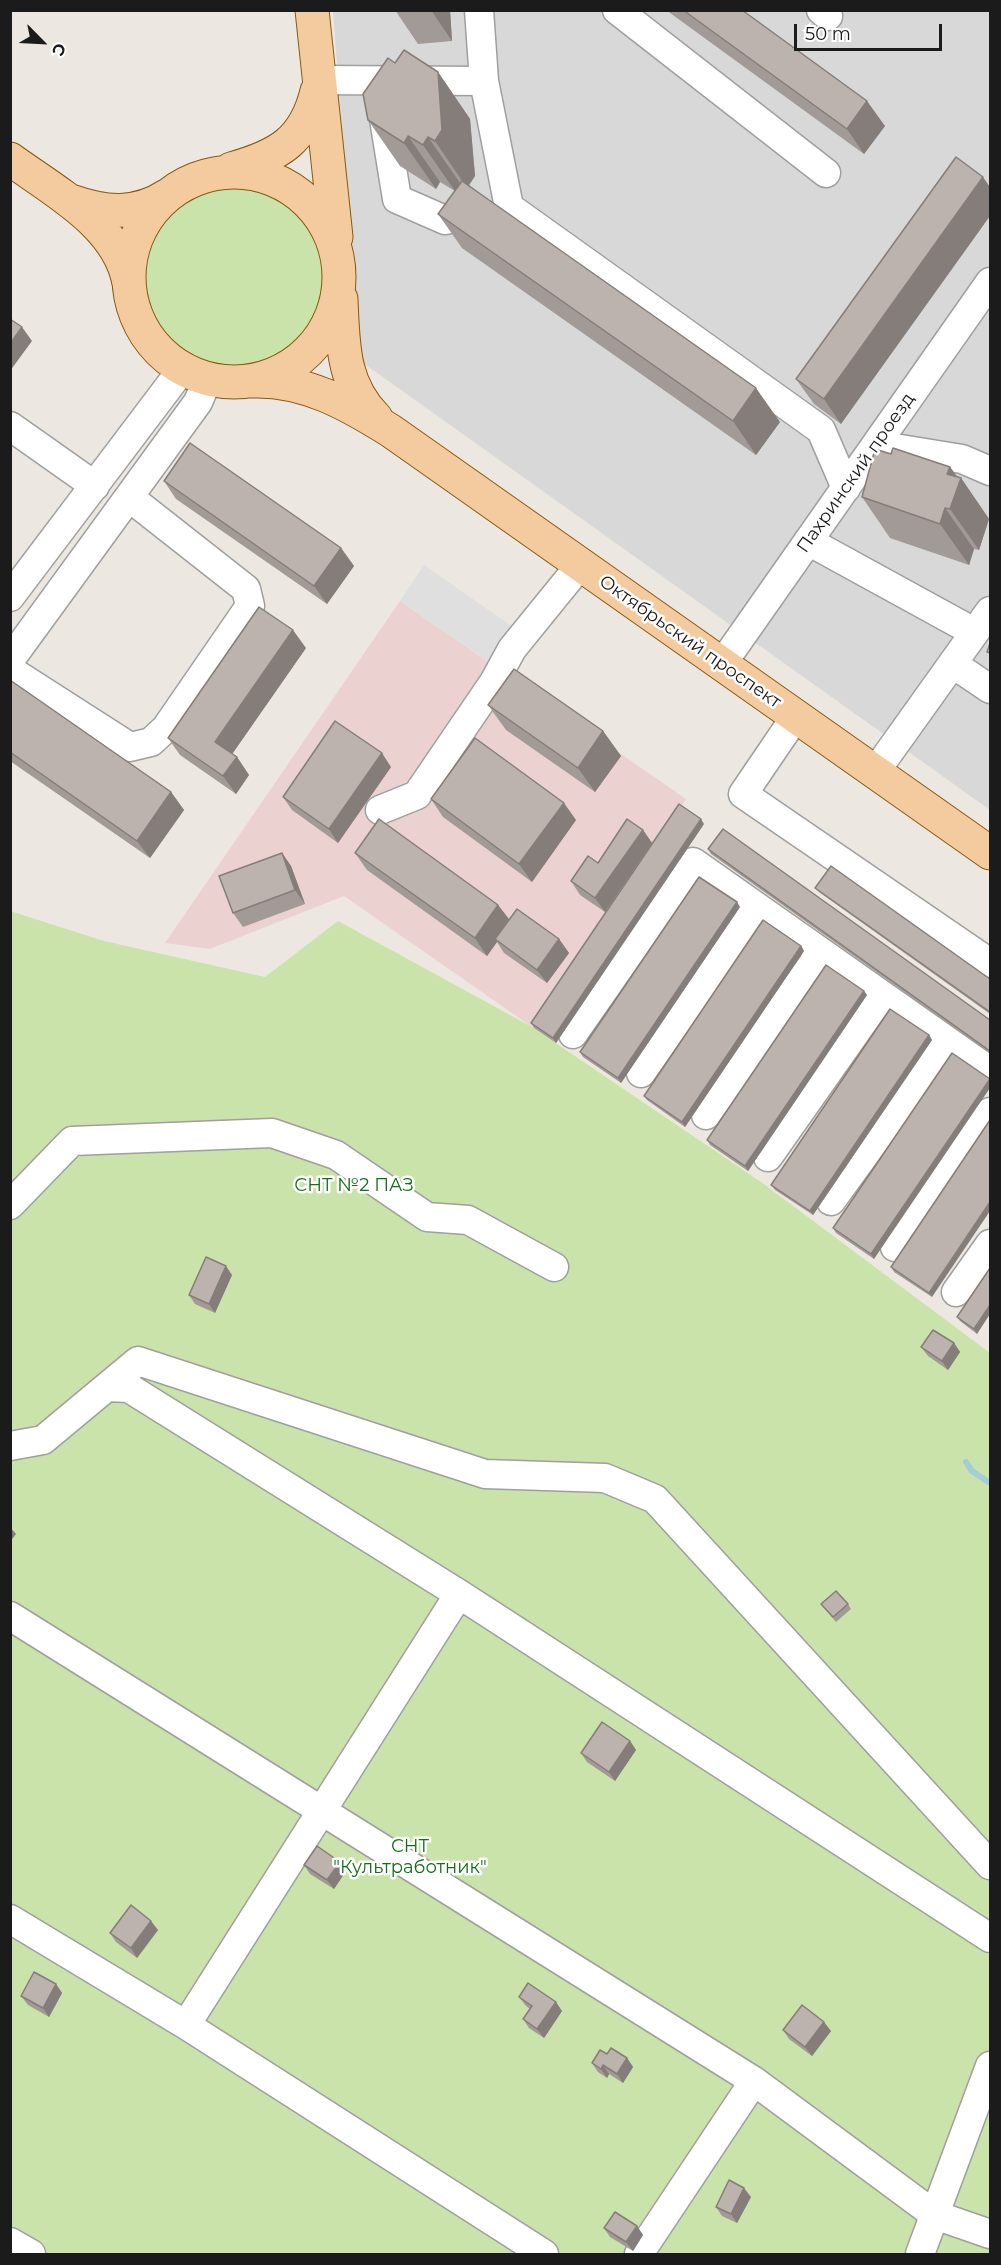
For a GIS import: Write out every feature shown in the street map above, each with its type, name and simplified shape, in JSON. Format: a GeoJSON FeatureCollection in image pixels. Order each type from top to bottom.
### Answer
{"type":"FeatureCollection","features":[{"type":"Feature","properties":{"kind":"main road"},"geometry":{"type":"LineString","coordinates":[[10,159],[57,194],[110,240],[123,264],[136,315],[158,350],[196,374],[232,382],[252,381],[273,375],[291,366],[320,338],[331,320],[338,298],[339,269],[312,10]]}},
{"type":"Feature","properties":{"kind":"main road"},"geometry":{"type":"LineString","coordinates":[[57,194],[86,206],[123,211],[151,205],[179,188],[272,155],[297,137],[313,107],[318,80]]}},
{"type":"Feature","properties":{"kind":"main road"},"geometry":{"type":"LineString","coordinates":[[217,173],[258,174],[296,191],[312,205],[324,222],[339,269]]}},
{"type":"Feature","properties":{"kind":"main road"},"geometry":{"type":"LineString","coordinates":[[131,294],[129,273],[139,234],[150,215],[179,188]]}},
{"type":"Feature","properties":{"kind":"main road","name":"Октябрьский проспект"},"geometry":{"type":"LineString","coordinates":[[339,269],[344,352],[350,382],[365,407],[391,431]]}},
{"type":"Feature","properties":{"kind":"main road","name":"Октябрьский проспект"},"geometry":{"type":"LineString","coordinates":[[252,381],[285,382],[319,391],[391,431],[990,853]]}},
{"type":"Feature","properties":{"kind":"street"},"geometry":{"type":"LineString","coordinates":[[479,10],[484,81],[509,207],[821,430],[846,488]]}},
{"type":"Feature","properties":{"kind":"street"},"geometry":{"type":"LineString","coordinates":[[617,10],[826,173]]}},
{"type":"Feature","properties":{"kind":"street"},"geometry":{"type":"LineString","coordinates":[[318,80],[484,81]]}},
{"type":"Feature","properties":{"kind":"street"},"geometry":{"type":"LineString","coordinates":[[378,80],[397,199],[445,220],[509,207]]}},
{"type":"Feature","properties":{"kind":"street","name":"Пахринский проезд"},"geometry":{"type":"LineString","coordinates":[[722,664],[990,282]]}},
{"type":"Feature","properties":{"kind":"street"},"geometry":{"type":"LineString","coordinates":[[10,597],[95,486],[196,374]]}},
{"type":"Feature","properties":{"kind":"street"},"geometry":{"type":"LineString","coordinates":[[10,660],[198,402],[196,374]]}},
{"type":"Feature","properties":{"kind":"street"},"geometry":{"type":"LineString","coordinates":[[10,426],[95,486]]}},
{"type":"Feature","properties":{"kind":"street"},"geometry":{"type":"LineString","coordinates":[[876,445],[962,459],[990,471]]}},
{"type":"Feature","properties":{"kind":"street"},"geometry":{"type":"LineString","coordinates":[[10,670],[130,747],[151,742],[166,728],[250,606],[246,589],[129,497]]}},
{"type":"Feature","properties":{"kind":"street"},"geometry":{"type":"LineString","coordinates":[[808,541],[982,621],[875,771]]}},
{"type":"Feature","properties":{"kind":"street"},"geometry":{"type":"LineString","coordinates":[[380,810],[417,795],[494,682],[512,649],[581,564]]}},
{"type":"Feature","properties":{"kind":"street"},"geometry":{"type":"LineString","coordinates":[[953,664],[990,689]]}},
{"type":"Feature","properties":{"kind":"street"},"geometry":{"type":"LineString","coordinates":[[796,716],[743,794],[990,963]]}},
{"type":"Feature","properties":{"kind":"street"},"geometry":{"type":"LineString","coordinates":[[573,1034],[693,862],[990,1071]]}},
{"type":"Feature","properties":{"kind":"street"},"geometry":{"type":"LineString","coordinates":[[641,1073],[758,907]]}},
{"type":"Feature","properties":{"kind":"street"},"geometry":{"type":"LineString","coordinates":[[706,1115],[820,952]]}},
{"type":"Feature","properties":{"kind":"street"},"geometry":{"type":"LineString","coordinates":[[768,1157],[882,995]]}},
{"type":"Feature","properties":{"kind":"street"},"geometry":{"type":"LineString","coordinates":[[831,1201],[947,1041]]}},
{"type":"Feature","properties":{"kind":"street"},"geometry":{"type":"LineString","coordinates":[[895,1247],[990,1112]]}},
{"type":"Feature","properties":{"kind":"street"},"geometry":{"type":"LineString","coordinates":[[10,1205],[72,1141],[272,1133],[336,1155],[427,1217],[468,1220],[554,1267]]}},
{"type":"Feature","properties":{"kind":"street"},"geometry":{"type":"LineString","coordinates":[[956,1292],[990,1244]]}},
{"type":"Feature","properties":{"kind":"street"},"geometry":{"type":"LineString","coordinates":[[10,1446],[43,1440],[138,1362],[485,1474],[604,1478],[655,1499],[990,1864]]}},
{"type":"Feature","properties":{"kind":"street"},"geometry":{"type":"LineString","coordinates":[[107,1387],[129,1388],[459,1594],[990,1938]]}},
{"type":"Feature","properties":{"kind":"street"},"geometry":{"type":"LineString","coordinates":[[186,2025],[459,1594]]}},
{"type":"Feature","properties":{"kind":"street"},"geometry":{"type":"LineString","coordinates":[[10,1616],[754,2081],[935,2215],[990,2235]]}},
{"type":"Feature","properties":{"kind":"street"},"geometry":{"type":"LineString","coordinates":[[10,1919],[186,2025],[544,2254]]}},
{"type":"Feature","properties":{"kind":"street"},"geometry":{"type":"LineString","coordinates":[[920,2254],[990,2066]]}},
{"type":"Feature","properties":{"kind":"street"},"geometry":{"type":"LineString","coordinates":[[639,2254],[754,2081]]}},
{"type":"Feature","properties":{"kind":"street"},"geometry":{"type":"LineString","coordinates":[[10,2242],[31,2254]]}},
{"type":"Feature","properties":{"kind":"shaded area"},"geometry":{"type":"Polygon","coordinates":[[[333,11],[990,11],[990,810],[359,360],[333,11]]]}},
{"type":"Feature","properties":{"kind":"shaded area"},"geometry":{"type":"Polygon","coordinates":[[[424,565],[533,641],[509,676],[400,601],[424,565]]]}},
{"type":"Feature","properties":{"kind":"shaded area"},"geometry":{"type":"Polygon","coordinates":[[[400,601],[686,799],[532,1027],[344,896],[210,949],[165,943],[400,601]]]}},
{"type":"Feature","properties":{"kind":"green space"},"geometry":{"type":"Polygon","coordinates":[[[235,187],[269,194],[285,202],[299,213],[310,227],[318,243],[325,277],[318,311],[310,327],[299,341],[285,352],[269,360],[235,367],[201,360],[185,352],[171,341],[160,327],[152,311],[145,277],[152,243],[160,227],[171,213],[185,202],[201,194],[235,187]]]}},
{"type":"Feature","properties":{"kind":"green space","name":"СНТ \"Культработник\""},"geometry":{"type":"Polygon","coordinates":[[[10,911],[104,941],[265,977],[338,921],[532,1027],[761,1182],[990,1353],[990,2254],[17,2254],[11,2251],[10,911]]]}},
{"type":"Feature","properties":{"kind":"building"},"geometry":{"type":"Polygon","coordinates":[[[683,10],[742,10],[867,101],[847,129],[683,10]]]}},
{"type":"Feature","properties":{"kind":"building"},"geometry":{"type":"Polygon","coordinates":[[[404,50],[438,72],[442,130],[435,141],[428,137],[423,145],[408,136],[404,143],[368,120],[363,94],[388,58],[395,63],[404,50]]]}},
{"type":"Feature","properties":{"kind":"building"},"geometry":{"type":"Polygon","coordinates":[[[956,157],[983,177],[824,399],[796,379],[956,157]]]}},
{"type":"Feature","properties":{"kind":"building"},"geometry":{"type":"Polygon","coordinates":[[[462,181],[756,388],[733,421],[438,214],[462,181]]]}},
{"type":"Feature","properties":{"kind":"building"},"geometry":{"type":"Polygon","coordinates":[[[10,319],[22,327],[10,344],[10,319]]]}},
{"type":"Feature","properties":{"kind":"building"},"geometry":{"type":"Polygon","coordinates":[[[190,443],[341,548],[314,586],[164,481],[190,443]]]}},
{"type":"Feature","properties":{"kind":"building"},"geometry":{"type":"Polygon","coordinates":[[[893,448],[950,467],[947,474],[961,478],[950,509],[945,508],[940,524],[862,497],[875,449],[891,454],[893,448]]]}},
{"type":"Feature","properties":{"kind":"building"},"geometry":{"type":"Polygon","coordinates":[[[259,607],[293,630],[215,742],[237,757],[223,776],[168,738],[259,607]]]}},
{"type":"Feature","properties":{"kind":"building"},"geometry":{"type":"Polygon","coordinates":[[[514,669],[603,731],[578,768],[488,705],[514,669]]]}},
{"type":"Feature","properties":{"kind":"building"},"geometry":{"type":"Polygon","coordinates":[[[10,680],[171,792],[137,841],[10,752],[10,680]]]}},
{"type":"Feature","properties":{"kind":"building"},"geometry":{"type":"Polygon","coordinates":[[[335,721],[382,753],[329,829],[283,797],[335,721]]]}},
{"type":"Feature","properties":{"kind":"building"},"geometry":{"type":"Polygon","coordinates":[[[475,738],[564,803],[519,864],[431,799],[475,738]]]}},
{"type":"Feature","properties":{"kind":"building"},"geometry":{"type":"Polygon","coordinates":[[[679,804],[701,819],[553,1038],[531,1023],[679,804]]]}},
{"type":"Feature","properties":{"kind":"building"},"geometry":{"type":"Polygon","coordinates":[[[379,819],[498,905],[475,938],[355,853],[379,819]]]}},
{"type":"Feature","properties":{"kind":"building"},"geometry":{"type":"Polygon","coordinates":[[[627,819],[643,830],[595,898],[571,881],[588,856],[598,863],[627,819]]]}},
{"type":"Feature","properties":{"kind":"building"},"geometry":{"type":"Polygon","coordinates":[[[723,829],[990,1020],[990,1051],[708,849],[723,829]]]}},
{"type":"Feature","properties":{"kind":"building"},"geometry":{"type":"Polygon","coordinates":[[[282,853],[295,890],[233,913],[219,876],[282,853]]]}},
{"type":"Feature","properties":{"kind":"building"},"geometry":{"type":"Polygon","coordinates":[[[831,866],[990,979],[990,1012],[815,888],[831,866]]]}},
{"type":"Feature","properties":{"kind":"building"},"geometry":{"type":"Polygon","coordinates":[[[699,877],[737,902],[618,1078],[580,1052],[699,877]]]}},
{"type":"Feature","properties":{"kind":"building"},"geometry":{"type":"Polygon","coordinates":[[[517,909],[559,939],[537,970],[495,939],[517,909]]]}},
{"type":"Feature","properties":{"kind":"building"},"geometry":{"type":"Polygon","coordinates":[[[763,920],[801,946],[682,1122],[644,1096],[763,920]]]}},
{"type":"Feature","properties":{"kind":"building"},"geometry":{"type":"Polygon","coordinates":[[[826,965],[864,991],[745,1166],[707,1140],[826,965]]]}},
{"type":"Feature","properties":{"kind":"building"},"geometry":{"type":"Polygon","coordinates":[[[890,1009],[929,1035],[810,1211],[771,1185],[890,1009]]]}},
{"type":"Feature","properties":{"kind":"building"},"geometry":{"type":"Polygon","coordinates":[[[952,1053],[990,1079],[871,1254],[833,1228],[952,1053]]]}},
{"type":"Feature","properties":{"kind":"building"},"geometry":{"type":"Polygon","coordinates":[[[990,1120],[990,1202],[929,1293],[891,1267],[990,1120]]]}},
{"type":"Feature","properties":{"kind":"building"},"geometry":{"type":"Polygon","coordinates":[[[206,1257],[226,1266],[209,1304],[189,1295],[206,1257]]]}},
{"type":"Feature","properties":{"kind":"building"},"geometry":{"type":"Polygon","coordinates":[[[990,1268],[990,1305],[974,1329],[957,1317],[990,1268]]]}},
{"type":"Feature","properties":{"kind":"building"},"geometry":{"type":"Polygon","coordinates":[[[933,1330],[954,1343],[942,1361],[921,1347],[933,1330]]]}},
{"type":"Feature","properties":{"kind":"building"},"geometry":{"type":"Polygon","coordinates":[[[836,1591],[848,1604],[833,1617],[821,1604],[836,1591]]]}},
{"type":"Feature","properties":{"kind":"building"},"geometry":{"type":"Polygon","coordinates":[[[602,1722],[630,1741],[609,1772],[581,1753],[602,1722]]]}},
{"type":"Feature","properties":{"kind":"building"},"geometry":{"type":"Polygon","coordinates":[[[317,1846],[340,1862],[327,1880],[304,1865],[317,1846]]]}},
{"type":"Feature","properties":{"kind":"building"},"geometry":{"type":"Polygon","coordinates":[[[131,1905],[151,1921],[131,1948],[110,1933],[131,1905]]]}},
{"type":"Feature","properties":{"kind":"building"},"geometry":{"type":"Polygon","coordinates":[[[34,1972],[56,1984],[43,2008],[21,1996],[34,1972]]]}},
{"type":"Feature","properties":{"kind":"building"},"geometry":{"type":"Polygon","coordinates":[[[528,1983],[556,2002],[537,2029],[523,2019],[532,2006],[519,1997],[528,1983]]]}},
{"type":"Feature","properties":{"kind":"building"},"geometry":{"type":"Polygon","coordinates":[[[802,2005],[824,2022],[805,2047],[783,2030],[802,2005]]]}},
{"type":"Feature","properties":{"kind":"building"},"geometry":{"type":"Polygon","coordinates":[[[611,2048],[627,2058],[617,2074],[603,2065],[601,2069],[592,2063],[600,2050],[607,2054],[611,2048]]]}},
{"type":"Feature","properties":{"kind":"building"},"geometry":{"type":"Polygon","coordinates":[[[729,2180],[744,2188],[731,2214],[716,2207],[729,2180]]]}},
{"type":"Feature","properties":{"kind":"building"},"geometry":{"type":"Polygon","coordinates":[[[615,2212],[637,2226],[626,2242],[604,2228],[615,2212]]]}},
{"type":"Feature","properties":{"kind":"waterway"},"geometry":{"type":"LineString","coordinates":[[966,1462],[972,1471],[990,1483]]}},
{"type":"Feature","properties":{"kind":"park label","name":"СНТ №2 ПАЗ"},"geometry":{"type":"Point","coordinates":[354,1186]}}]}
